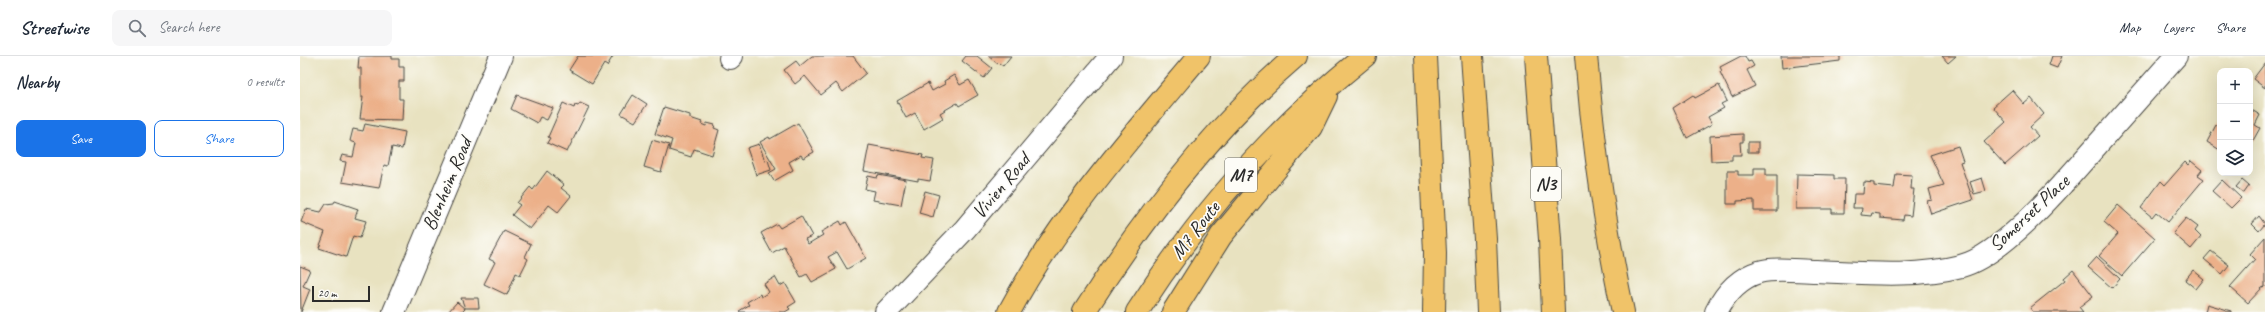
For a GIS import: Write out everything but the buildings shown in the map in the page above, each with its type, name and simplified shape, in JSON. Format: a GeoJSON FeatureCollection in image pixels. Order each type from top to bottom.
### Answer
{"type":"FeatureCollection","features":[{"type":"Feature","properties":{"kind":"highway"},"geometry":{"type":"LineString","coordinates":[[1009,312],[1022,288],[1071,214],[1124,145],[1199,56]]}},
{"type":"Feature","properties":{"kind":"highway","name":"M7"},"geometry":{"type":"LineString","coordinates":[[1084,312],[1139,230],[1177,179],[1278,71],[1296,56]]}},
{"type":"Feature","properties":{"kind":"highway","name":"M7 Route"},"geometry":{"type":"LineString","coordinates":[[1138,312],[1166,266],[1212,206],[1267,147],[1330,85],[1365,56]]}},
{"type":"Feature","properties":{"kind":"highway"},"geometry":{"type":"LineString","coordinates":[[1426,56],[1435,253],[1434,312]]}},
{"type":"Feature","properties":{"kind":"highway","name":"N3"},"geometry":{"type":"LineString","coordinates":[[1536,56],[1550,239],[1553,312]]}},
{"type":"Feature","properties":{"kind":"highway"},"geometry":{"type":"LineString","coordinates":[[1586,56],[1593,137],[1609,248],[1624,312]]}},
{"type":"Feature","properties":{"kind":"highway"},"geometry":{"type":"LineString","coordinates":[[1472,57],[1488,312]]}},
{"type":"Feature","properties":{"kind":"highway"},"geometry":{"type":"LineString","coordinates":[[1173,312],[1221,236],[1310,127],[1330,85]]}},
{"type":"Feature","properties":{"kind":"street","name":"Blenheim Road"},"geometry":{"type":"LineString","coordinates":[[394,312],[501,56]]}},
{"type":"Feature","properties":{"kind":"street","name":"Vivien Road"},"geometry":{"type":"LineString","coordinates":[[886,312],[965,229],[1111,56]]}},
{"type":"Feature","properties":{"kind":"street","name":"Somerset Place"},"geometry":{"type":"LineString","coordinates":[[1719,305],[1743,279],[1760,272],[1784,270],[1916,273],[1963,265],[1992,251],[2051,197],[2176,56]]}}]}
